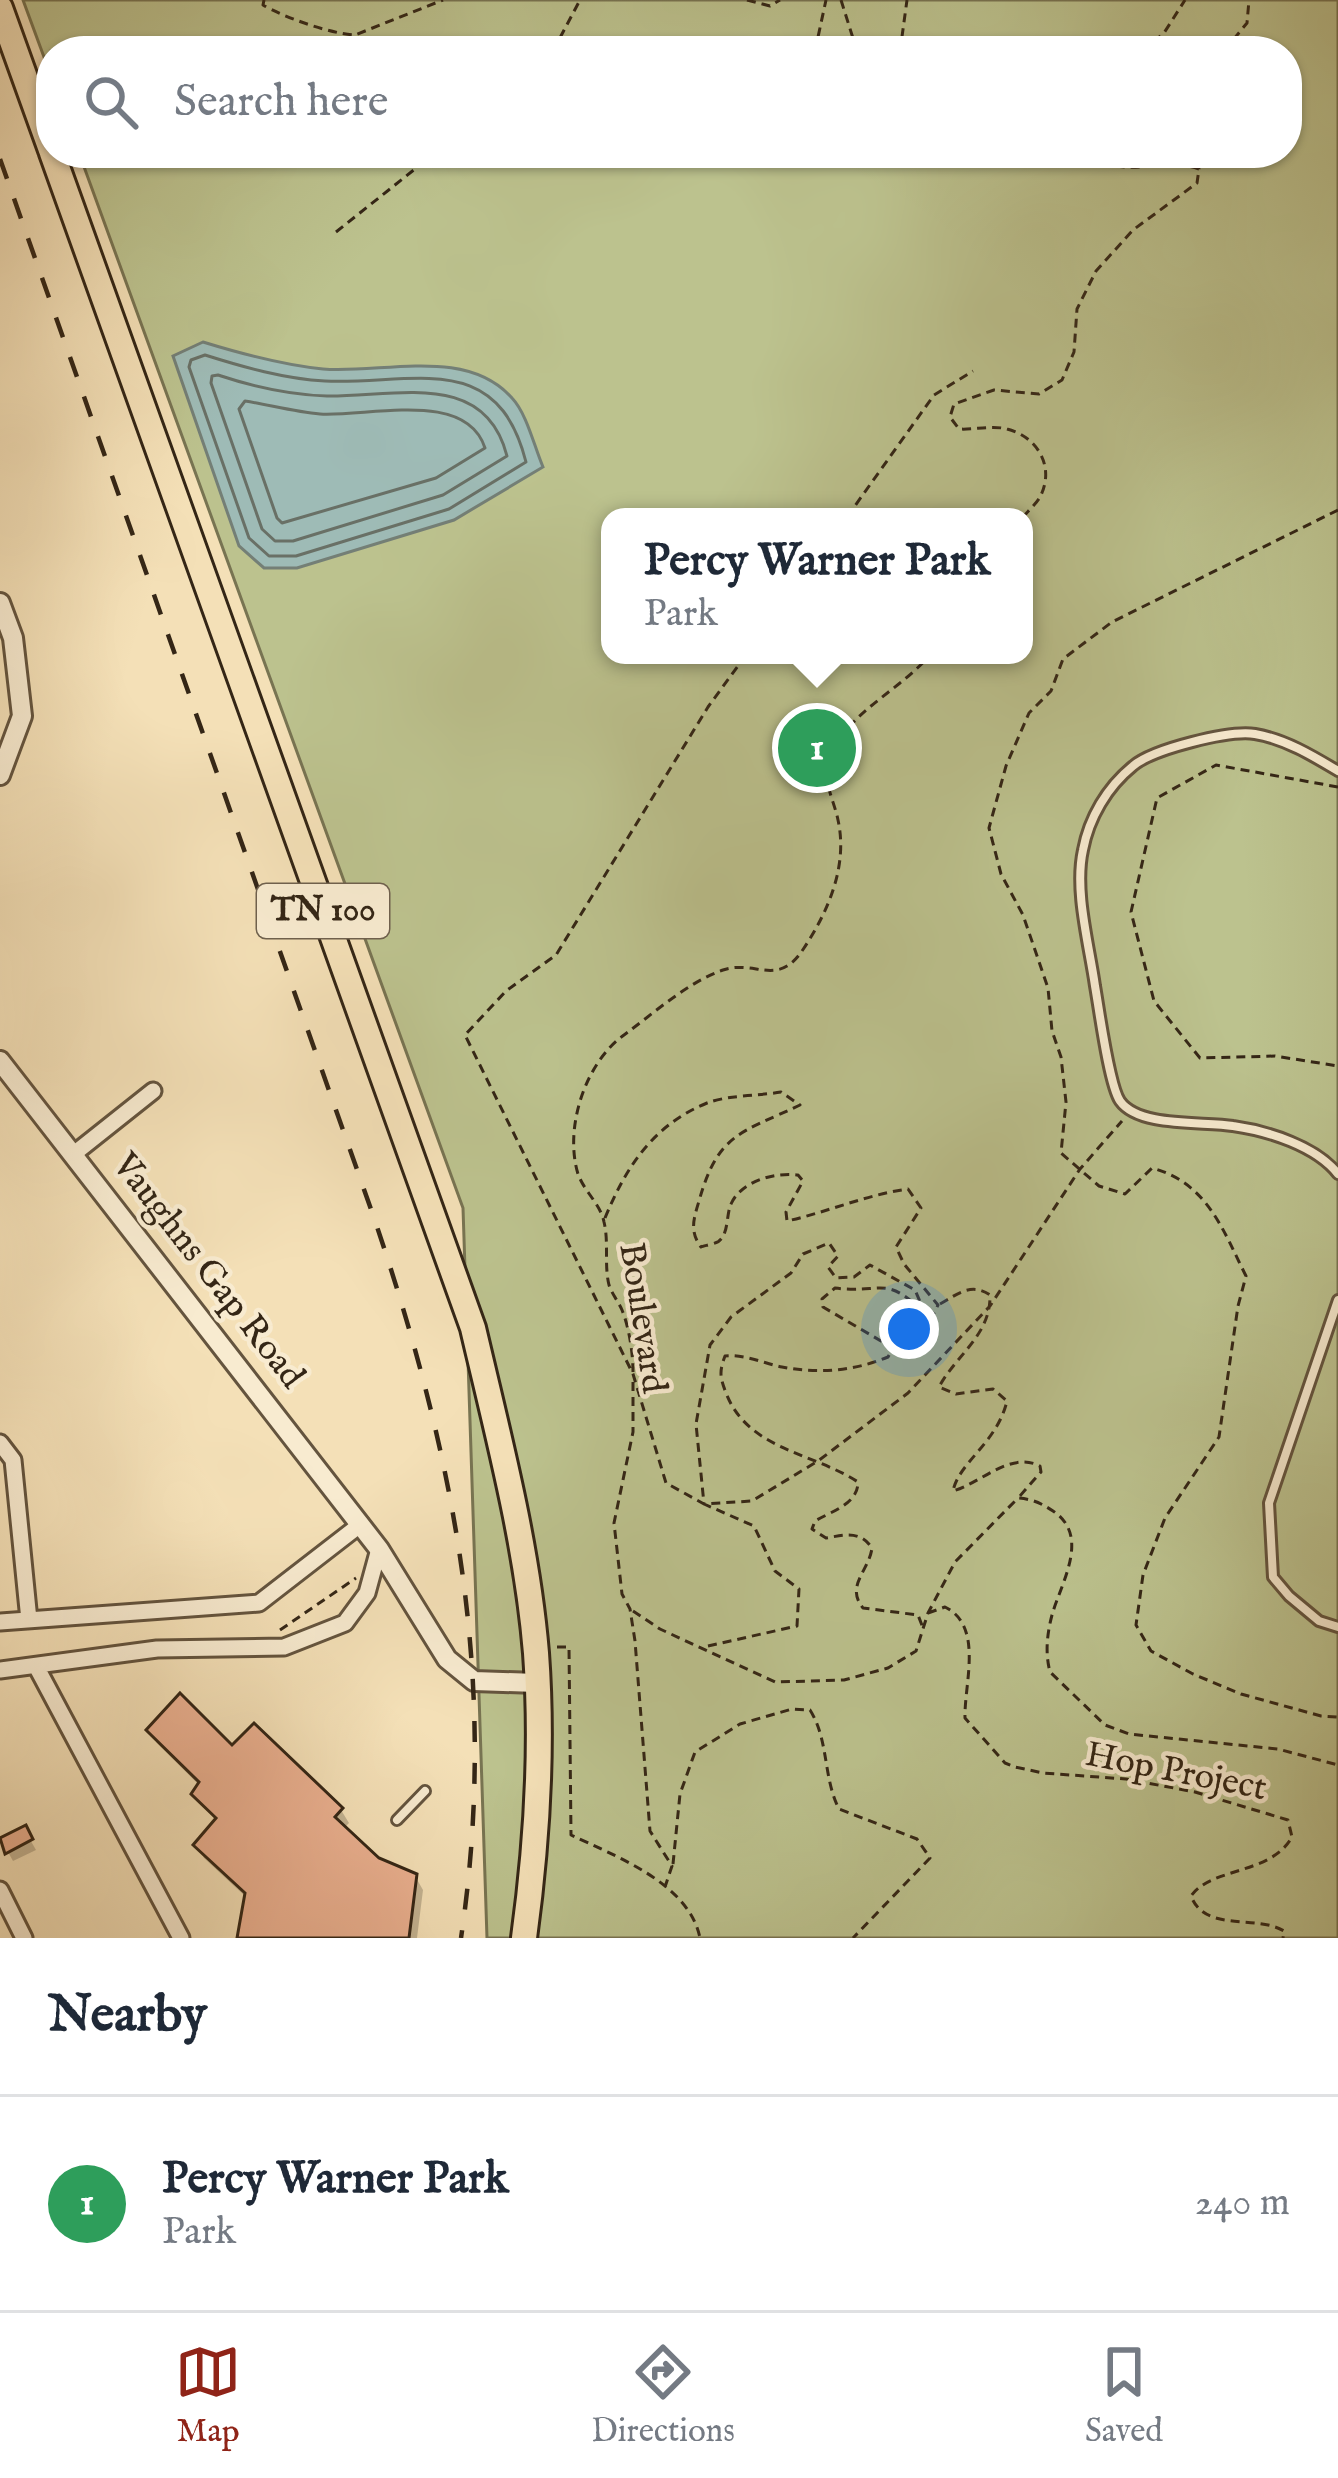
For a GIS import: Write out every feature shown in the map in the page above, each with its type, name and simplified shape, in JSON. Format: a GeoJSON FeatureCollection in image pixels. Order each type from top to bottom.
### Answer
{"type":"FeatureCollection","features":[{"type":"Feature","properties":{"kind":"main road","name":"TN 100"},"geometry":{"type":"LineString","coordinates":[[0,8],[36,108]]}},
{"type":"Feature","properties":{"kind":"main road","name":"TN 100"},"geometry":{"type":"LineString","coordinates":[[58,168],[473,1328],[514,1506],[535,1647],[540,1791],[524,1938]]}},
{"type":"Feature","properties":{"kind":"street"},"geometry":{"type":"LineString","coordinates":[[0,603],[13,638],[22,716],[0,775]]}},
{"type":"Feature","properties":{"kind":"street","name":"Vaughns Gap Road"},"geometry":{"type":"LineString","coordinates":[[0,1061],[380,1549],[447,1659],[474,1681],[537,1683]]}},
{"type":"Feature","properties":{"kind":"street"},"geometry":{"type":"LineString","coordinates":[[75,1153],[153,1091]]}},
{"type":"Feature","properties":{"kind":"street"},"geometry":{"type":"LineString","coordinates":[[0,1443],[13,1460],[29,1620]]}},
{"type":"Feature","properties":{"kind":"street"},"geometry":{"type":"LineString","coordinates":[[0,1622],[259,1603],[361,1524]]}},
{"type":"Feature","properties":{"kind":"street"},"geometry":{"type":"LineString","coordinates":[[6,1670],[157,1649],[284,1647],[345,1623],[367,1593],[380,1549]]}},
{"type":"Feature","properties":{"kind":"street"},"geometry":{"type":"LineString","coordinates":[[36,1666],[181,1938]]}},
{"type":"Feature","properties":{"kind":"street"},"geometry":{"type":"LineString","coordinates":[[0,1890],[24,1938]]}},
{"type":"Feature","properties":{"kind":"lane"},"geometry":{"type":"LineString","coordinates":[[1338,771],[1294,746],[1252,733],[1198,741],[1135,764],[1093,813],[1081,855],[1084,913],[1119,1100],[1131,1110],[1159,1119],[1255,1132],[1325,1158],[1338,1174]]}},
{"type":"Feature","properties":{"kind":"lane"},"geometry":{"type":"LineString","coordinates":[[1338,1300],[1269,1503],[1273,1577],[1319,1622],[1338,1627]]}},
{"type":"Feature","properties":{"kind":"lane"},"geometry":{"type":"LineString","coordinates":[[398,1820],[425,1790]]}},
{"type":"Feature","properties":{"kind":"path"},"geometry":{"type":"LineString","coordinates":[[264,0],[263,5],[276,13],[355,35],[443,0]]}},
{"type":"Feature","properties":{"kind":"path"},"geometry":{"type":"LineString","coordinates":[[561,36],[580,0]]}},
{"type":"Feature","properties":{"kind":"path"},"geometry":{"type":"LineString","coordinates":[[747,0],[770,6],[780,0]]}},
{"type":"Feature","properties":{"kind":"path"},"geometry":{"type":"LineString","coordinates":[[818,36],[826,0]]}},
{"type":"Feature","properties":{"kind":"path"},"geometry":{"type":"LineString","coordinates":[[841,0],[852,36]]}},
{"type":"Feature","properties":{"kind":"path"},"geometry":{"type":"LineString","coordinates":[[902,36],[907,0]]}},
{"type":"Feature","properties":{"kind":"path"},"geometry":{"type":"LineString","coordinates":[[1160,36],[1185,0]]}},
{"type":"Feature","properties":{"kind":"path"},"geometry":{"type":"LineString","coordinates":[[1236,36],[1247,23],[1249,0]]}},
{"type":"Feature","properties":{"kind":"path"},"geometry":{"type":"LineString","coordinates":[[336,232],[416,168]]}},
{"type":"Feature","properties":{"kind":"path"},"geometry":{"type":"LineString","coordinates":[[1030,508],[1042,494],[1045,465],[1040,450],[1031,439],[1003,427],[959,429],[950,417],[954,404],[994,390],[1039,394],[1062,380],[1074,352],[1077,309],[1096,271],[1132,230],[1197,184],[1199,170],[1194,168]]}},
{"type":"Feature","properties":{"kind":"path"},"geometry":{"type":"LineString","coordinates":[[853,508],[934,395],[973,371]]}},
{"type":"Feature","properties":{"kind":"path"},"geometry":{"type":"LineString","coordinates":[[704,1647],[797,1626],[799,1589],[775,1571],[754,1526],[666,1483],[633,1374],[465,1035],[506,991],[556,955],[708,707],[739,664]]}},
{"type":"Feature","properties":{"kind":"path","name":"Boulevard"},"geometry":{"type":"LineString","coordinates":[[672,1866],[650,1831],[630,1609],[622,1594],[614,1523],[633,1432],[633,1374],[622,1311],[610,1289],[604,1220],[582,1183],[573,1141],[592,1072],[618,1039],[699,982],[737,967],[766,973],[780,970],[801,953],[822,917],[842,864],[839,823],[826,767],[831,753],[854,718],[920,664]]}},
{"type":"Feature","properties":{"kind":"path"},"geometry":{"type":"LineString","coordinates":[[1338,787],[1216,765],[1157,798],[1131,912],[1154,1000],[1200,1058],[1275,1056],[1338,1066]]}},
{"type":"Feature","properties":{"kind":"path"},"geometry":{"type":"LineString","coordinates":[[604,1220],[622,1177],[653,1137],[708,1103],[781,1092],[800,1105],[733,1137],[709,1165],[692,1226],[695,1241],[700,1247],[718,1242],[724,1236],[732,1200],[754,1182],[781,1173],[798,1175],[803,1181],[786,1212],[787,1221],[825,1213],[871,1194],[908,1189],[921,1208],[896,1247],[938,1305]]}},
{"type":"Feature","properties":{"kind":"path"},"geometry":{"type":"LineString","coordinates":[[704,1504],[752,1501],[818,1461],[908,1393],[990,1306],[1080,1169],[1131,1110]]}},
{"type":"Feature","properties":{"kind":"path"},"geometry":{"type":"LineString","coordinates":[[704,1504],[696,1424],[710,1345],[731,1317],[791,1273],[802,1254],[830,1243],[838,1256],[829,1267],[836,1278],[854,1276],[870,1265],[915,1290],[924,1313]]}},
{"type":"Feature","properties":{"kind":"path"},"geometry":{"type":"LineString","coordinates":[[630,1609],[660,1629],[776,1682],[824,1683],[888,1668],[916,1651],[925,1631],[928,1613],[962,1552],[1021,1498],[1041,1472],[1029,1460],[1014,1462],[953,1491],[957,1478],[995,1431],[1006,1401],[993,1389],[956,1394],[939,1387],[991,1313],[990,1295],[980,1289],[968,1288],[938,1305],[934,1313],[924,1313],[889,1286],[864,1292],[836,1288],[822,1299],[823,1307],[892,1348],[888,1357],[830,1372],[724,1356],[719,1373],[734,1412],[778,1448],[818,1461],[858,1482],[852,1500],[815,1520],[812,1528],[826,1538],[854,1534],[872,1548],[855,1585],[857,1602],[863,1608],[918,1615],[925,1631]]}},
{"type":"Feature","properties":{"kind":"path"},"geometry":{"type":"LineString","coordinates":[[1021,1498],[1060,1516],[1072,1543],[1047,1639],[1050,1672],[1105,1725],[1129,1734],[1278,1749],[1338,1765]]}},
{"type":"Feature","properties":{"kind":"path","name":"Hop Project"},"geometry":{"type":"LineString","coordinates":[[928,1613],[945,1607],[953,1610],[968,1631],[965,1718],[1005,1763],[1043,1773],[1126,1779],[1195,1792],[1288,1820],[1292,1837],[1276,1855],[1204,1884],[1191,1896],[1200,1912],[1210,1918],[1275,1926],[1284,1931],[1283,1938]]}},
{"type":"Feature","properties":{"kind":"path"},"geometry":{"type":"LineString","coordinates":[[535,1647],[569,1648],[571,1835],[665,1887],[689,1913],[700,1938]]}},
{"type":"Feature","properties":{"kind":"path"},"geometry":{"type":"LineString","coordinates":[[665,1887],[680,1794],[695,1752],[740,1724],[792,1709],[810,1709],[830,1764],[831,1793],[839,1809],[917,1839],[930,1858],[853,1938]]}},
{"type":"Feature","properties":{"kind":"path"},"geometry":{"type":"LineString","coordinates":[[556,1711],[570,1710]]}},
{"type":"Feature","properties":{"kind":"green space"},"geometry":{"type":"Polygon","coordinates":[[[23,0],[1338,0],[1338,1938],[487,1938],[463,1208],[84,168],[1302,168],[1302,36],[36,36],[23,0]]]}},
{"type":"Feature","properties":{"kind":"water"},"geometry":{"type":"Polygon","coordinates":[[[203,342],[323,369],[422,366],[471,372],[512,398],[543,467],[454,520],[297,568],[264,568],[239,546],[173,356],[203,342]]]}},
{"type":"Feature","properties":{"kind":"building"},"geometry":{"type":"Polygon","coordinates":[[[180,1693],[232,1745],[254,1723],[343,1808],[335,1817],[379,1858],[417,1874],[409,1938],[237,1938],[245,1893],[193,1845],[216,1818],[191,1794],[199,1782],[146,1730],[180,1693]]]}},
{"type":"Feature","properties":{"kind":"building"},"geometry":{"type":"Polygon","coordinates":[[[26,1825],[33,1839],[5,1854],[0,1838],[26,1825]]]}},
{"type":"Feature","properties":{"kind":"railway"},"geometry":{"type":"LineString","coordinates":[[0,159],[372,1212],[426,1392],[447,1481],[471,1659],[475,1750],[461,1938]]}},
{"type":"Feature","properties":{"kind":"place","name":"Percy Warner Park"},"geometry":{"type":"Point","coordinates":[817,748]}}]}
